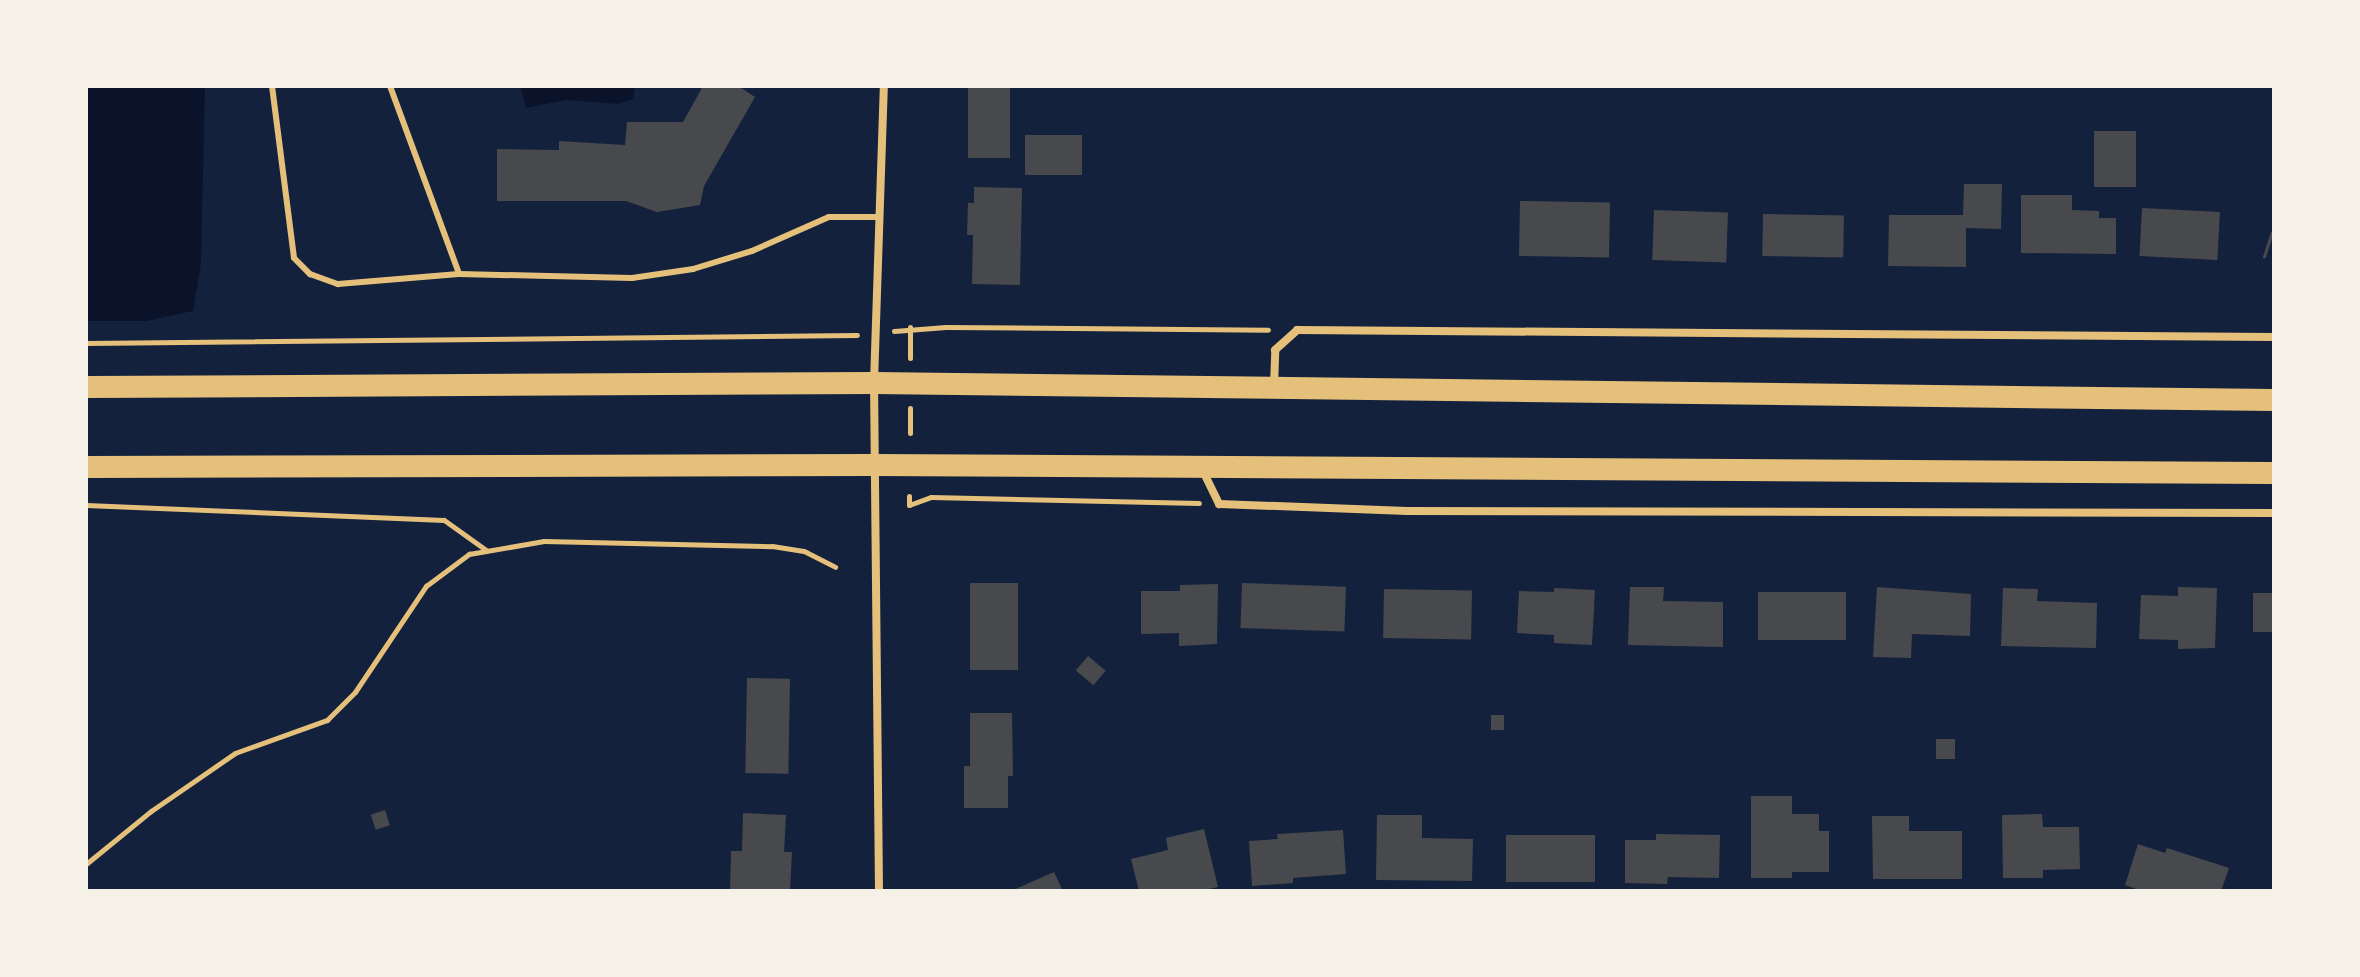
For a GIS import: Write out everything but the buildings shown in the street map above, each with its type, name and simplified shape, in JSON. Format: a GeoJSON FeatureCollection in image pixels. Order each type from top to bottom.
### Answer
{"type":"FeatureCollection","features":[{"type":"Feature","properties":{"kind":"highway"},"geometry":{"type":"LineString","coordinates":[[86,387],[874,383],[2274,400]]}},
{"type":"Feature","properties":{"kind":"highway"},"geometry":{"type":"LineString","coordinates":[[86,467],[874,465],[2274,473]]}},
{"type":"Feature","properties":{"kind":"street"},"geometry":{"type":"LineString","coordinates":[[879,891],[874,383],[884,86]]}},
{"type":"Feature","properties":{"kind":"street"},"geometry":{"type":"LineString","coordinates":[[1274,388],[1275,350],[1297,330],[2274,337]]}},
{"type":"Feature","properties":{"kind":"street"},"geometry":{"type":"LineString","coordinates":[[1201,466],[1219,504],[1407,511],[2274,513]]}},
{"type":"Feature","properties":{"kind":"lane"},"geometry":{"type":"LineString","coordinates":[[272,86],[294,258],[310,274],[338,284],[459,274],[632,278],[693,269],[752,251],[829,217],[880,217]]}},
{"type":"Feature","properties":{"kind":"lane"},"geometry":{"type":"LineString","coordinates":[[390,86],[459,274]]}},
{"type":"Feature","properties":{"kind":"path"},"geometry":{"type":"LineString","coordinates":[[86,343],[875,335],[910,327],[1297,330]]}},
{"type":"Feature","properties":{"kind":"path"},"geometry":{"type":"LineString","coordinates":[[909,496],[909,505],[931,497],[1219,504]]}},
{"type":"Feature","properties":{"kind":"path"},"geometry":{"type":"LineString","coordinates":[[86,505],[444,520],[487,551]]}},
{"type":"Feature","properties":{"kind":"path"},"geometry":{"type":"LineString","coordinates":[[86,864],[162,803],[235,753],[327,720],[355,692],[426,586],[469,554],[544,541],[772,546],[804,551],[835,567]]}},
{"type":"Feature","properties":{"kind":"water"},"geometry":{"type":"Polygon","coordinates":[[[86,86],[205,86],[201,263],[193,311],[146,321],[86,321],[86,86]]]}},
{"type":"Feature","properties":{"kind":"water"},"geometry":{"type":"Polygon","coordinates":[[[520,86],[634,86],[635,89],[633,99],[618,104],[566,100],[526,108],[520,86]]]}}]}
